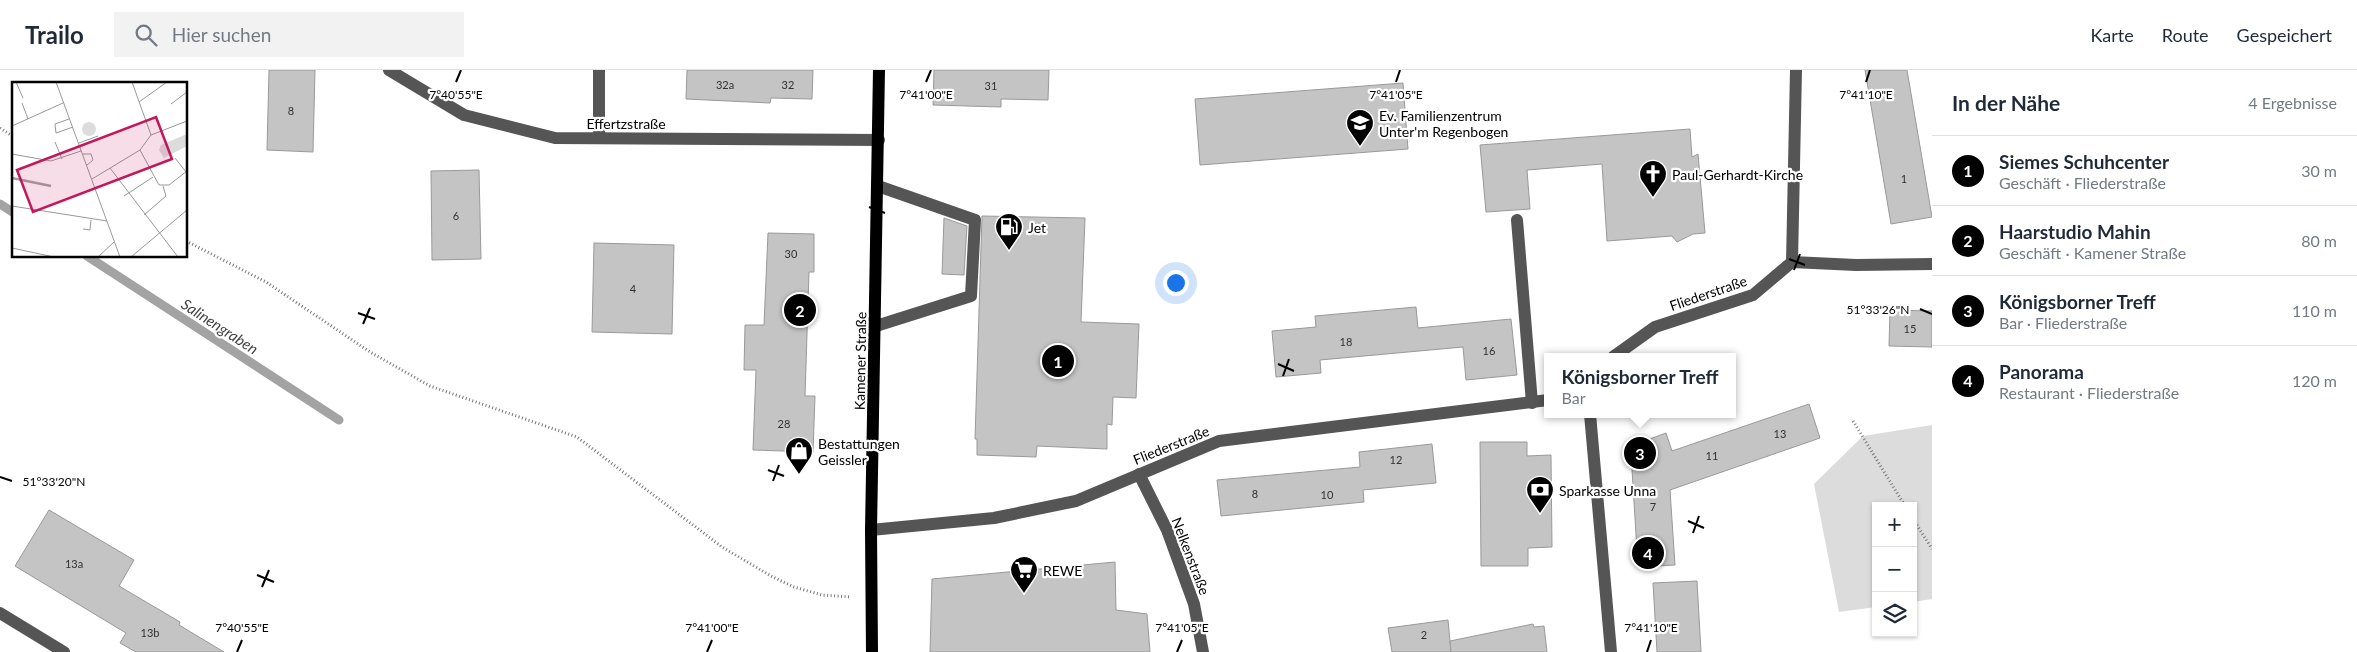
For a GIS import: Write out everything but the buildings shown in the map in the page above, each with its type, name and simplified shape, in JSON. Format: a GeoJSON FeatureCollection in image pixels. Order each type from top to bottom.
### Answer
{"type":"FeatureCollection","features":[{"type":"Feature","properties":{"kind":"main road","name":"Kamener Straße"},"geometry":{"type":"LineString","coordinates":[[872,652],[871,530],[879,70]]}},
{"type":"Feature","properties":{"kind":"street","name":"Effertzstraße"},"geometry":{"type":"LineString","coordinates":[[389,70],[464,115],[555,138],[879,140]]}},
{"type":"Feature","properties":{"kind":"street"},"geometry":{"type":"LineString","coordinates":[[599,70],[600,138]]}},
{"type":"Feature","properties":{"kind":"street"},"geometry":{"type":"LineString","coordinates":[[1796,70],[1792,262],[1856,265],[1932,264]]}},
{"type":"Feature","properties":{"kind":"street"},"geometry":{"type":"LineString","coordinates":[[876,326],[971,296],[975,220],[878,186]]}},
{"type":"Feature","properties":{"kind":"street"},"geometry":{"type":"LineString","coordinates":[[1517,220],[1532,403]]}},
{"type":"Feature","properties":{"kind":"street","name":"Fliederstraße"},"geometry":{"type":"LineString","coordinates":[[1619,353],[1655,327],[1753,295],[1792,262]]}},
{"type":"Feature","properties":{"kind":"street","name":"Fliederstraße"},"geometry":{"type":"LineString","coordinates":[[871,530],[994,518],[1076,501],[1219,441],[1544,401]]}},
{"type":"Feature","properties":{"kind":"street"},"geometry":{"type":"LineString","coordinates":[[1590,418],[1611,652]]}},
{"type":"Feature","properties":{"kind":"street","name":"Nelkenstraße"},"geometry":{"type":"LineString","coordinates":[[1139,474],[1167,530],[1194,604],[1203,652]]}},
{"type":"Feature","properties":{"kind":"street"},"geometry":{"type":"LineString","coordinates":[[0,613],[64,652]]}},
{"type":"Feature","properties":{"kind":"path"},"geometry":{"type":"LineString","coordinates":[[0,128],[12,136]]}},
{"type":"Feature","properties":{"kind":"path"},"geometry":{"type":"LineString","coordinates":[[188,242],[266,282],[370,352],[430,386],[577,437],[722,547],[771,576],[794,587],[822,595],[871,598]]}},
{"type":"Feature","properties":{"kind":"path"},"geometry":{"type":"LineString","coordinates":[[1853,421],[1903,502]]}},
{"type":"Feature","properties":{"kind":"path"},"geometry":{"type":"LineString","coordinates":[[1917,525],[1932,549]]}},
{"type":"Feature","properties":{"kind":"shaded area"},"geometry":{"type":"Polygon","coordinates":[[[1932,425],[1932,599],[1917,601],[1917,502],[1872,502],[1872,608],[1839,612],[1814,484],[1863,436],[1932,425]]]}},
{"type":"Feature","properties":{"kind":"waterway","name":"Salinengraben"},"geometry":{"type":"LineString","coordinates":[[0,204],[12,212]]}},
{"type":"Feature","properties":{"kind":"waterway","name":"Salinengraben"},"geometry":{"type":"LineString","coordinates":[[90,258],[339,420]]}},
{"type":"Feature","properties":{"kind":"place","name":"Ev. Familienzentrum Unter'm Regenbogen"},"geometry":{"type":"Point","coordinates":[1360,147]}},
{"type":"Feature","properties":{"kind":"place","name":"Paul-Gerhardt-Kirche"},"geometry":{"type":"Point","coordinates":[1653,198]}},
{"type":"Feature","properties":{"kind":"place","name":"Jet"},"geometry":{"type":"Point","coordinates":[1009,251]}},
{"type":"Feature","properties":{"kind":"place","name":"Haarstudio Mahin"},"geometry":{"type":"Point","coordinates":[800,310]}},
{"type":"Feature","properties":{"kind":"place","name":"Siemes Schuhcenter"},"geometry":{"type":"Point","coordinates":[1058,361]}},
{"type":"Feature","properties":{"kind":"place","name":"Königsborner Treff"},"geometry":{"type":"Point","coordinates":[1640,453]}},
{"type":"Feature","properties":{"kind":"place","name":"Bestattungen Geissler"},"geometry":{"type":"Point","coordinates":[799,475]}},
{"type":"Feature","properties":{"kind":"place","name":"Sparkasse Unna"},"geometry":{"type":"Point","coordinates":[1540,514]}},
{"type":"Feature","properties":{"kind":"place","name":"Panorama"},"geometry":{"type":"Point","coordinates":[1648,553]}},
{"type":"Feature","properties":{"kind":"place","name":"REWE"},"geometry":{"type":"Point","coordinates":[1024,594]}}]}
